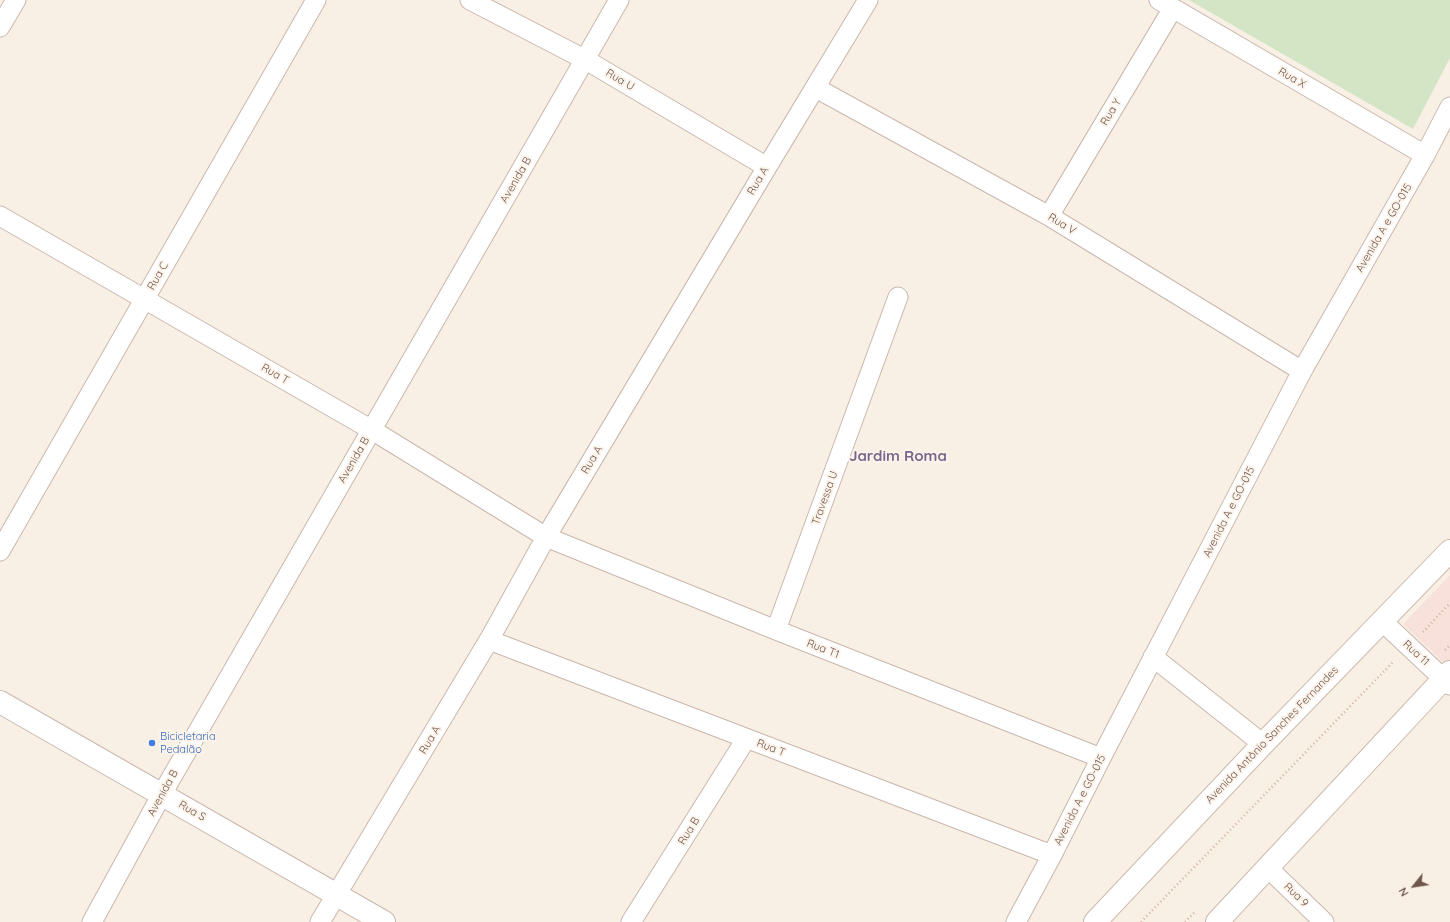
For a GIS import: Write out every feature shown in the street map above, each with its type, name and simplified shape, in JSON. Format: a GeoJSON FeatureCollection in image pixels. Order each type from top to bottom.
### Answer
{"type":"FeatureCollection","features":[{"type":"Feature","properties":{"kind":"main road","name":"Avenida Antônio Sanches Fernandes"},"geometry":{"type":"LineString","coordinates":[[1095,922],[1263,744],[1450,550]]}},
{"type":"Feature","properties":{"kind":"main road"},"geometry":{"type":"LineString","coordinates":[[1217,922],[1448,679]]}},
{"type":"Feature","properties":{"kind":"main road","name":"Rua S"},"geometry":{"type":"LineString","coordinates":[[0,702],[384,922]]}},
{"type":"Feature","properties":{"kind":"street"},"geometry":{"type":"LineString","coordinates":[[0,27],[16,0]]}},
{"type":"Feature","properties":{"kind":"street","name":"Rua C"},"geometry":{"type":"LineString","coordinates":[[0,551],[316,0]]}},
{"type":"Feature","properties":{"kind":"street","name":"Rua U"},"geometry":{"type":"LineString","coordinates":[[470,0],[586,60],[766,167]]}},
{"type":"Feature","properties":{"kind":"street","name":"Avenida B"},"geometry":{"type":"LineString","coordinates":[[92,922],[162,794],[586,60],[619,0]]}},
{"type":"Feature","properties":{"kind":"street","name":"Rua A"},"geometry":{"type":"LineString","coordinates":[[320,922],[489,640],[546,537],[766,167],[816,88],[868,0]]}},
{"type":"Feature","properties":{"kind":"street","name":"Rua X"},"geometry":{"type":"LineString","coordinates":[[1166,4],[1425,155]]}},
{"type":"Feature","properties":{"kind":"street","name":"Rua Y"},"geometry":{"type":"LineString","coordinates":[[1049,216],[1166,4]]}},
{"type":"Feature","properties":{"kind":"street","name":"Rua V"},"geometry":{"type":"LineString","coordinates":[[816,88],[1049,216],[1302,371]]}},
{"type":"Feature","properties":{"kind":"street","name":"Avenida A e GO-015"},"geometry":{"type":"LineString","coordinates":[[1016,922],[1302,371],[1425,155],[1450,107]]}},
{"type":"Feature","properties":{"kind":"street","name":"Rua T"},"geometry":{"type":"LineString","coordinates":[[0,216],[372,430],[546,537]]}},
{"type":"Feature","properties":{"kind":"street","name":"Travessa U"},"geometry":{"type":"LineString","coordinates":[[776,630],[898,297]]}},
{"type":"Feature","properties":{"kind":"street","name":"Rua T1"},"geometry":{"type":"LineString","coordinates":[[546,537],[776,630],[1101,758]]}},
{"type":"Feature","properties":{"kind":"street","name":"Rua 11"},"geometry":{"type":"LineString","coordinates":[[1382,621],[1448,679]]}},
{"type":"Feature","properties":{"kind":"street","name":"Rua T"},"geometry":{"type":"LineString","coordinates":[[489,640],[1052,855]]}},
{"type":"Feature","properties":{"kind":"street"},"geometry":{"type":"LineString","coordinates":[[1153,657],[1263,744]]}},
{"type":"Feature","properties":{"kind":"street","name":"Rua B"},"geometry":{"type":"LineString","coordinates":[[631,922],[746,739]]}},
{"type":"Feature","properties":{"kind":"street","name":"Rua 9"},"geometry":{"type":"LineString","coordinates":[[1268,868],[1324,922]]}},
{"type":"Feature","properties":{"kind":"path"},"geometry":{"type":"LineString","coordinates":[[1141,922],[1450,603]]}},
{"type":"Feature","properties":{"kind":"shaded area"},"geometry":{"type":"Polygon","coordinates":[[[1450,575],[1450,663],[1447,666],[1403,624],[1450,575]]]}},
{"type":"Feature","properties":{"kind":"green space"},"geometry":{"type":"Polygon","coordinates":[[[1189,0],[1450,0],[1450,58],[1413,129],[1189,0]]]}},
{"type":"Feature","properties":{"kind":"place","name":"Bicicletaria Pedalão"},"geometry":{"type":"Point","coordinates":[152,743]}},
{"type":"Feature","properties":{"kind":"district","name":"Jardim Roma"},"geometry":{"type":"Point","coordinates":[898,456]}}]}
